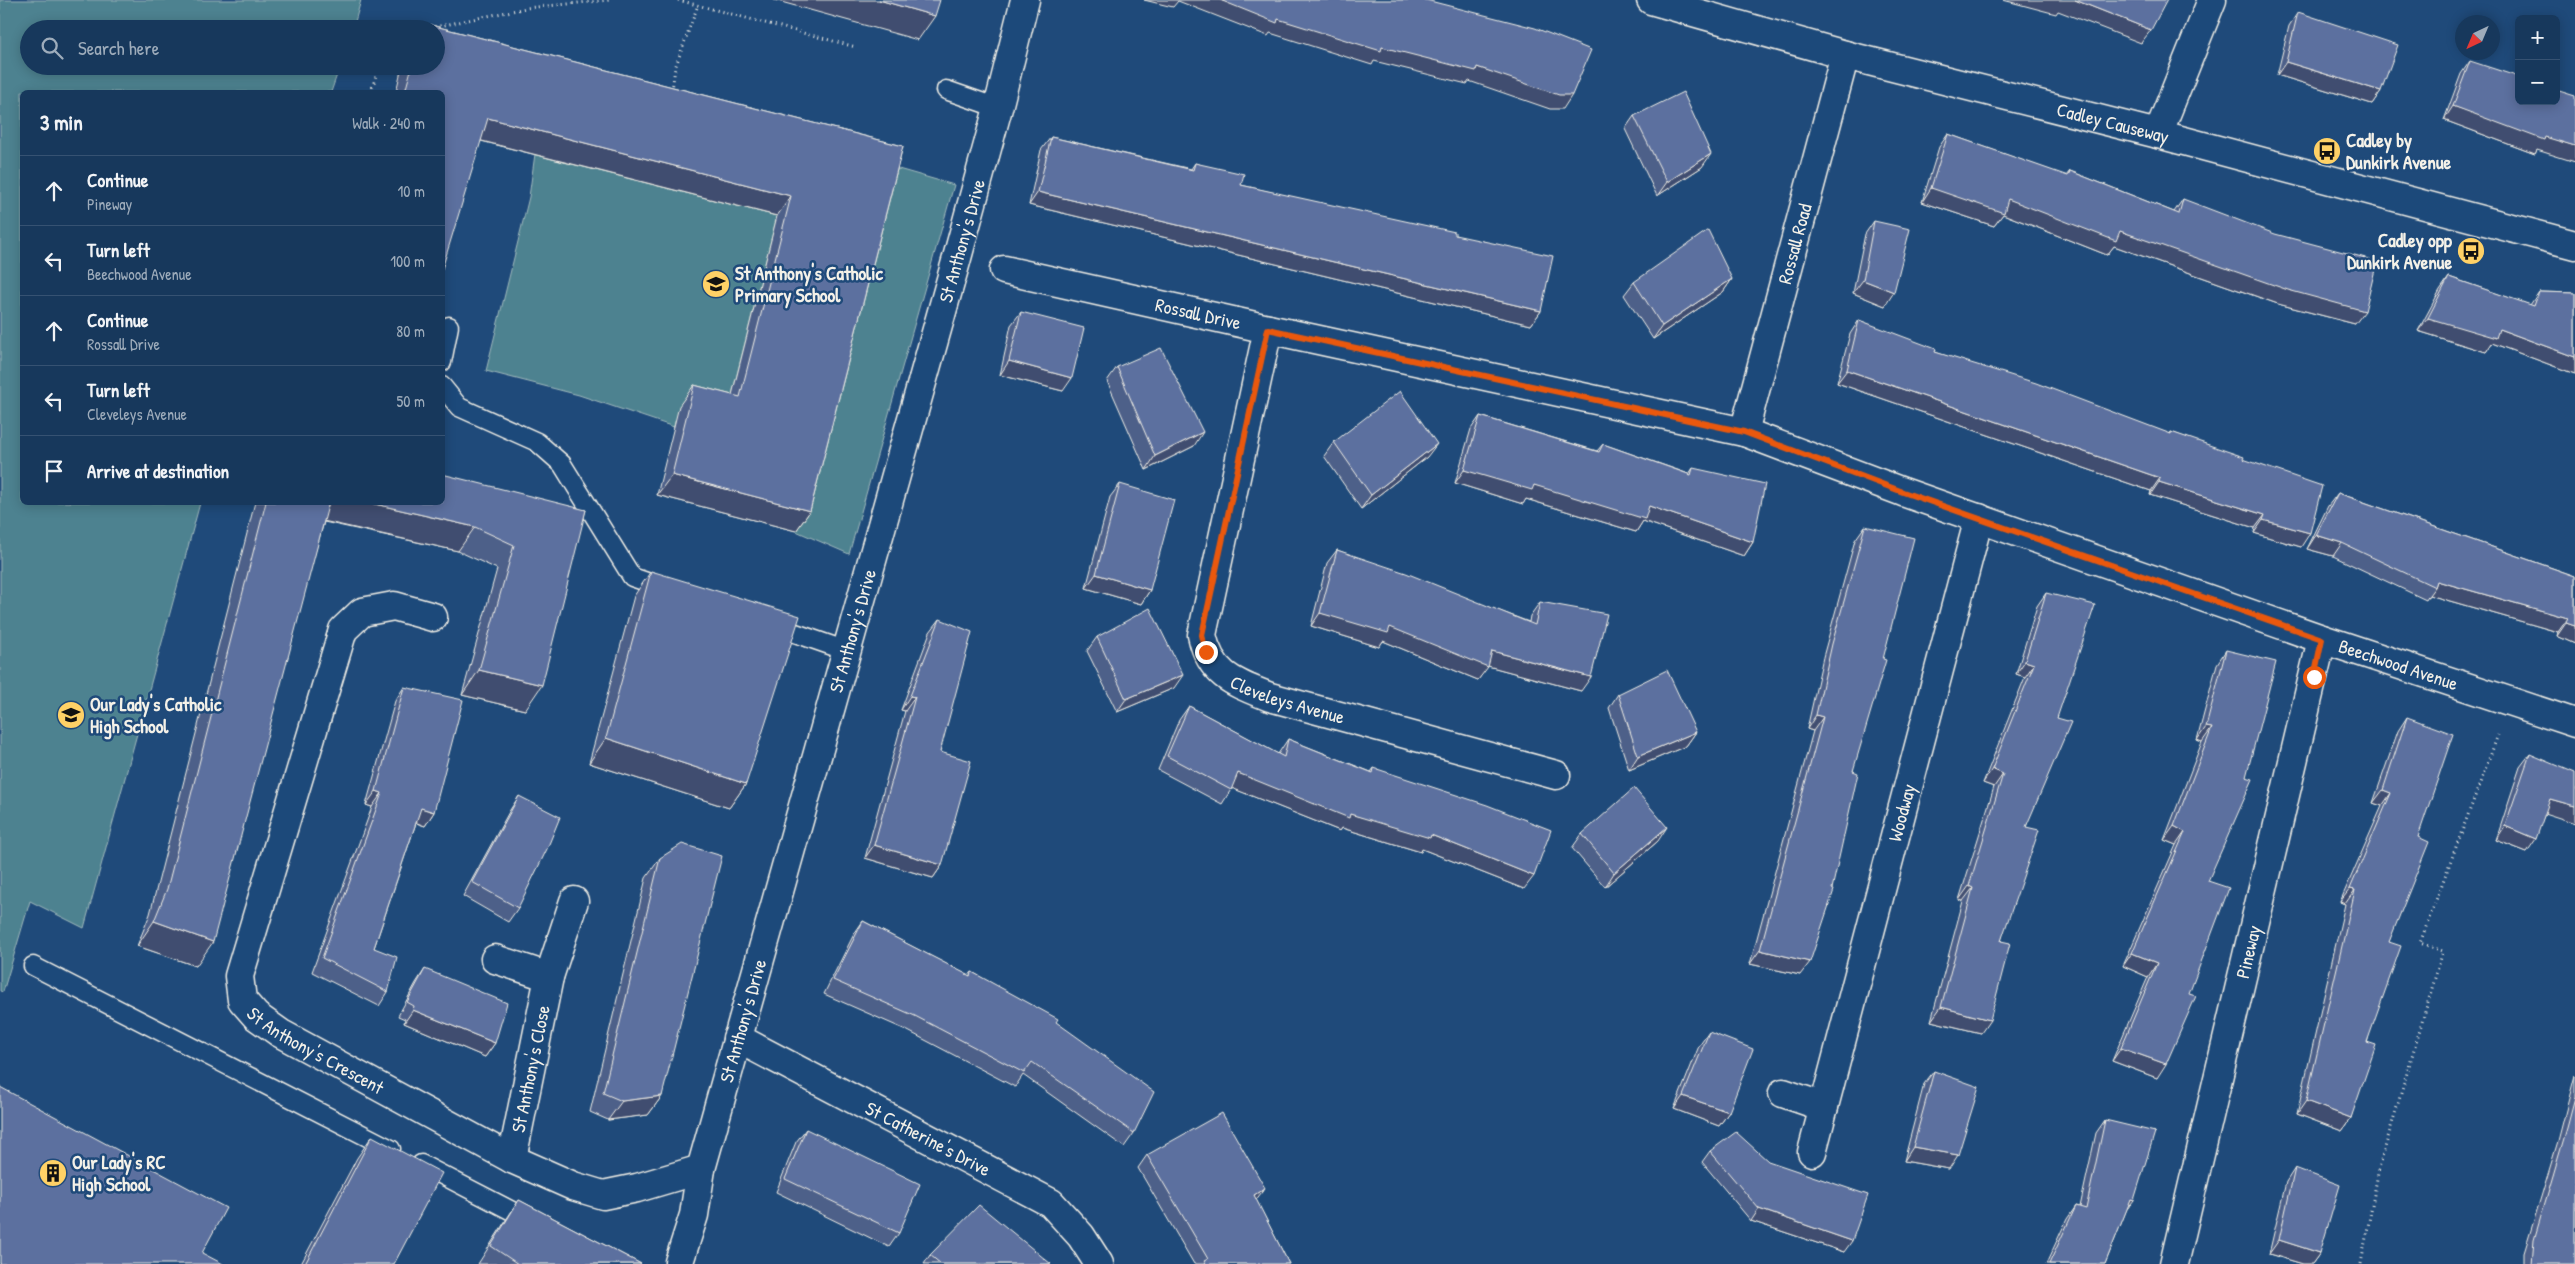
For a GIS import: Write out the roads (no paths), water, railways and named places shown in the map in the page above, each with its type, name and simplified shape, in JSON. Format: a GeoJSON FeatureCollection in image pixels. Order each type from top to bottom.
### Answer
{"type":"FeatureCollection","features":[{"type":"Feature","properties":{"kind":"street","name":"St Anthony's Drive"},"geometry":{"type":"LineString","coordinates":[[679,1263],[694,1215],[701,1169],[998,108],[1025,0]]}},
{"type":"Feature","properties":{"kind":"street","name":"Cadley Causeway"},"geometry":{"type":"LineString","coordinates":[[1651,0],[1845,55],[2158,134],[2575,245]]}},
{"type":"Feature","properties":{"kind":"street"},"geometry":{"type":"LineString","coordinates":[[2158,134],[2212,0]]}},
{"type":"Feature","properties":{"kind":"street","name":"Rossall Road"},"geometry":{"type":"LineString","coordinates":[[1744,432],[1845,55]]}},
{"type":"Feature","properties":{"kind":"street","name":"Rossall Drive"},"geometry":{"type":"LineString","coordinates":[[1004,270],[1744,432]]}},
{"type":"Feature","properties":{"kind":"street","name":"Cleveleys Avenue"},"geometry":{"type":"LineString","coordinates":[[1268,329],[1202,635],[1206,652],[1226,678],[1270,697],[1556,775]]}},
{"type":"Feature","properties":{"kind":"street","name":"Beechwood Avenue"},"geometry":{"type":"LineString","coordinates":[[1744,432],[1903,492],[2322,639],[2575,723]]}},
{"type":"Feature","properties":{"kind":"street","name":"Woodway"},"geometry":{"type":"LineString","coordinates":[[1812,1152],[1978,518]]}},
{"type":"Feature","properties":{"kind":"street","name":"St Anthony's Crescent"},"geometry":{"type":"LineString","coordinates":[[432,617],[394,606],[362,612],[343,630],[240,976],[242,1000],[256,1016],[280,1033],[512,1159],[573,1186],[603,1195],[637,1188],[701,1169]]}},
{"type":"Feature","properties":{"kind":"street","name":"Pineway"},"geometry":{"type":"LineString","coordinates":[[2174,1264],[2322,639]]}},
{"type":"Feature","properties":{"kind":"street","name":"St Anthony's Close"},"geometry":{"type":"LineString","coordinates":[[512,1159],[549,977],[574,901]]}},
{"type":"Feature","properties":{"kind":"street","name":"St Anthony's Close"},"geometry":{"type":"LineString","coordinates":[[494,959],[549,977]]}},
{"type":"Feature","properties":{"kind":"street","name":"St Catherine's Drive"},"geometry":{"type":"LineString","coordinates":[[737,1038],[1052,1203],[1081,1236],[1100,1264]]}},
{"type":"Feature","properties":{"kind":"street"},"geometry":{"type":"LineString","coordinates":[[1783,1093],[1824,1107]]}},
{"type":"Feature","properties":{"kind":"lane"},"geometry":{"type":"LineString","coordinates":[[946,90],[998,108]]}},
{"type":"Feature","properties":{"kind":"lane"},"geometry":{"type":"LineString","coordinates":[[445,347],[449,326]]}},
{"type":"Feature","properties":{"kind":"lane"},"geometry":{"type":"LineString","coordinates":[[445,390],[459,408],[537,442],[562,464],[632,577],[679,593]]}},
{"type":"Feature","properties":{"kind":"lane"},"geometry":{"type":"LineString","coordinates":[[754,619],[847,651]]}},
{"type":"Feature","properties":{"kind":"lane"},"geometry":{"type":"LineString","coordinates":[[33,966],[545,1228]]}},
{"type":"Feature","properties":{"kind":"place","name":"Cadley by Dunkirk Avenue"},"geometry":{"type":"Point","coordinates":[2327,151]}},
{"type":"Feature","properties":{"kind":"place","name":"Cadley opp Dunkirk Avenue"},"geometry":{"type":"Point","coordinates":[2471,251]}},
{"type":"Feature","properties":{"kind":"place","name":"St Anthony's Catholic Primary School"},"geometry":{"type":"Point","coordinates":[716,284]}},
{"type":"Feature","properties":{"kind":"place","name":"Our Lady's Catholic High School"},"geometry":{"type":"Point","coordinates":[71,715]}},
{"type":"Feature","properties":{"kind":"place","name":"Our Lady's RC High School"},"geometry":{"type":"Point","coordinates":[53,1173]}}]}
